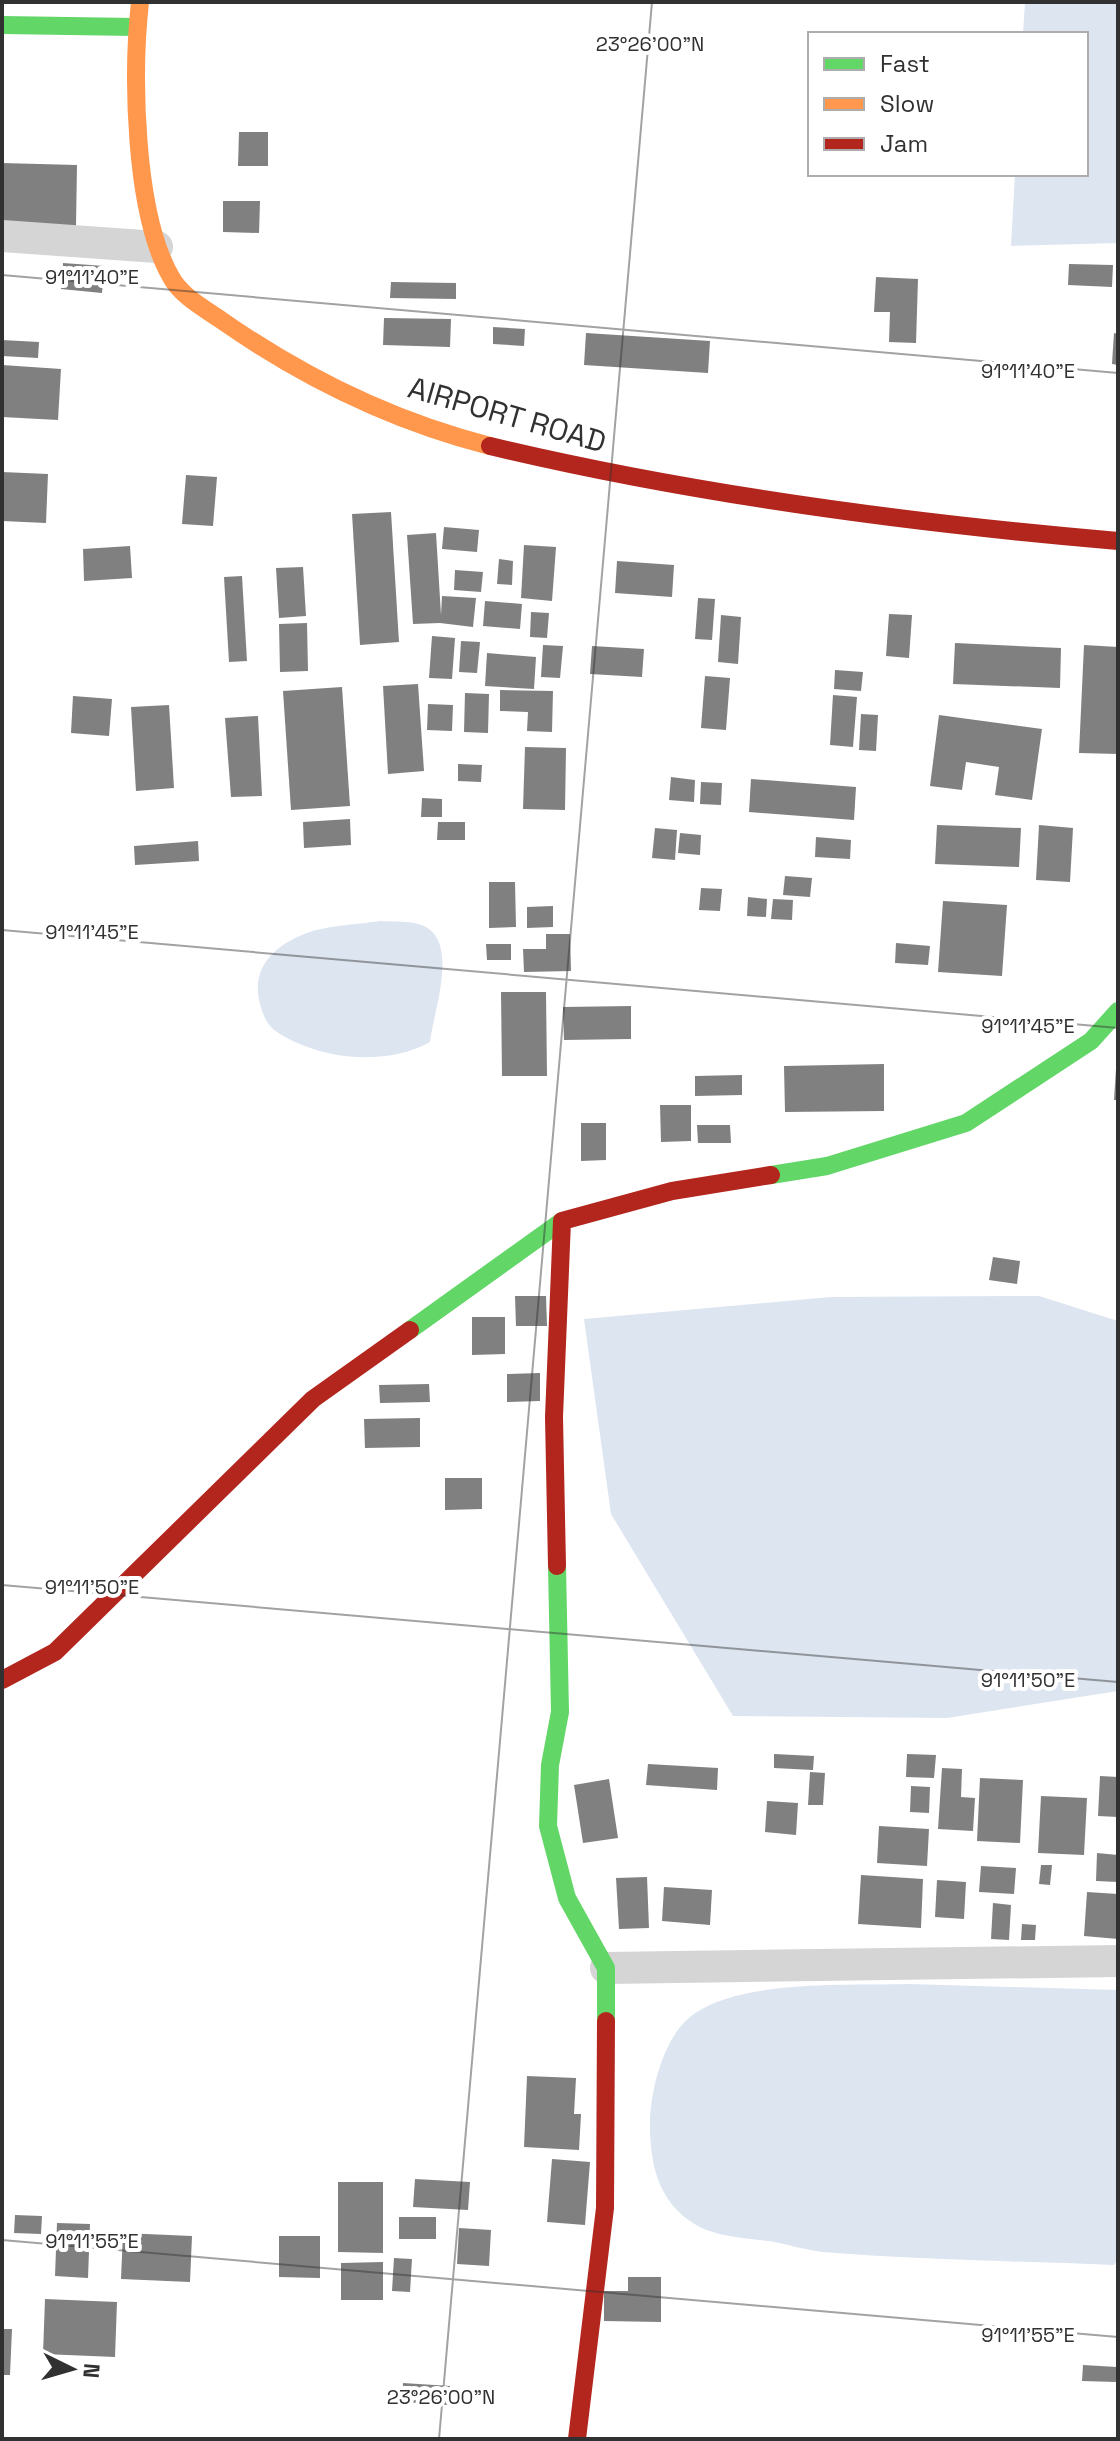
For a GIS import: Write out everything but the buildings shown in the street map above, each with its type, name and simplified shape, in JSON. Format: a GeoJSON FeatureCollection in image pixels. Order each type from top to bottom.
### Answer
{"type":"FeatureCollection","features":[{"type":"Feature","properties":{"kind":"main road","name":"AIRPORT ROAD"},"geometry":{"type":"LineString","coordinates":[[140,2],[135,27],[141,152],[157,247],[172,281],[237,333],[317,382],[429,428],[587,470],[1005,532],[1118,541]]}},
{"type":"Feature","properties":{"kind":"main road"},"geometry":{"type":"LineString","coordinates":[[2,25],[135,27]]}},
{"type":"Feature","properties":{"kind":"main road"},"geometry":{"type":"LineString","coordinates":[[2,1680],[55,1652],[313,1399],[562,1221],[672,1191],[827,1166],[966,1123],[1091,1041],[1118,1011]]}},
{"type":"Feature","properties":{"kind":"main road"},"geometry":{"type":"LineString","coordinates":[[562,1221],[554,1417],[560,1712],[550,1765],[548,1826],[567,1898],[606,1968],[605,2208],[577,2439]]}},
{"type":"Feature","properties":{"kind":"street"},"geometry":{"type":"LineString","coordinates":[[2,236],[157,247]]}},
{"type":"Feature","properties":{"kind":"street"},"geometry":{"type":"LineString","coordinates":[[606,1968],[1118,1961]]}},
{"type":"Feature","properties":{"kind":"shaded area"},"geometry":{"type":"Polygon","coordinates":[[[1025,2],[1118,2],[1118,243],[1011,246],[1015,176],[1088,176],[1088,32],[1023,32],[1025,2]]]}},
{"type":"Feature","properties":{"kind":"shaded area"},"geometry":{"type":"Polygon","coordinates":[[[380,921],[418,924],[429,929],[437,939],[441,952],[441,983],[430,1042],[393,1055],[351,1057],[310,1048],[271,1027],[260,1004],[258,981],[266,962],[281,946],[330,927],[380,921]]]}},
{"type":"Feature","properties":{"kind":"shaded area"},"geometry":{"type":"Polygon","coordinates":[[[1039,1296],[1118,1321],[1118,1691],[947,1718],[733,1716],[611,1514],[584,1319],[831,1297],[1039,1296]]]}},
{"type":"Feature","properties":{"kind":"shaded area"},"geometry":{"type":"Polygon","coordinates":[[[827,1985],[1118,1990],[1118,2259],[1114,2265],[932,2259],[816,2251],[710,2231],[693,2223],[672,2204],[655,2170],[650,2115],[660,2066],[666,2050],[683,2024],[715,2003],[768,1990],[827,1985]]]}},
{"type":"Feature","properties":{"kind":"traffic: fast"},"geometry":{"type":"LineString","coordinates":[[2,25],[135,27]]}},
{"type":"Feature","properties":{"kind":"traffic: fast"},"geometry":{"type":"LineString","coordinates":[[771,1175],[827,1166],[966,1123],[1091,1041],[1118,1011]]}},
{"type":"Feature","properties":{"kind":"traffic: fast"},"geometry":{"type":"LineString","coordinates":[[410,1330],[562,1221]]}},
{"type":"Feature","properties":{"kind":"traffic: fast"},"geometry":{"type":"LineString","coordinates":[[557,1566],[560,1712],[550,1765],[548,1826],[567,1898],[606,1968],[606,2021]]}},
{"type":"Feature","properties":{"kind":"traffic: slow"},"geometry":{"type":"LineString","coordinates":[[140,2],[136,67],[143,181],[159,250],[175,284],[207,311],[317,379],[418,424],[490,446]]}},
{"type":"Feature","properties":{"kind":"traffic: jam"},"geometry":{"type":"LineString","coordinates":[[490,446],[645,479],[802,505],[1118,541]]}},
{"type":"Feature","properties":{"kind":"traffic: jam"},"geometry":{"type":"LineString","coordinates":[[557,1566],[554,1417],[562,1221],[672,1191],[771,1175]]}},
{"type":"Feature","properties":{"kind":"traffic: jam"},"geometry":{"type":"LineString","coordinates":[[2,1680],[55,1652],[313,1399],[410,1330]]}},
{"type":"Feature","properties":{"kind":"traffic: jam"},"geometry":{"type":"LineString","coordinates":[[577,2439],[605,2208],[606,2021]]}}]}
